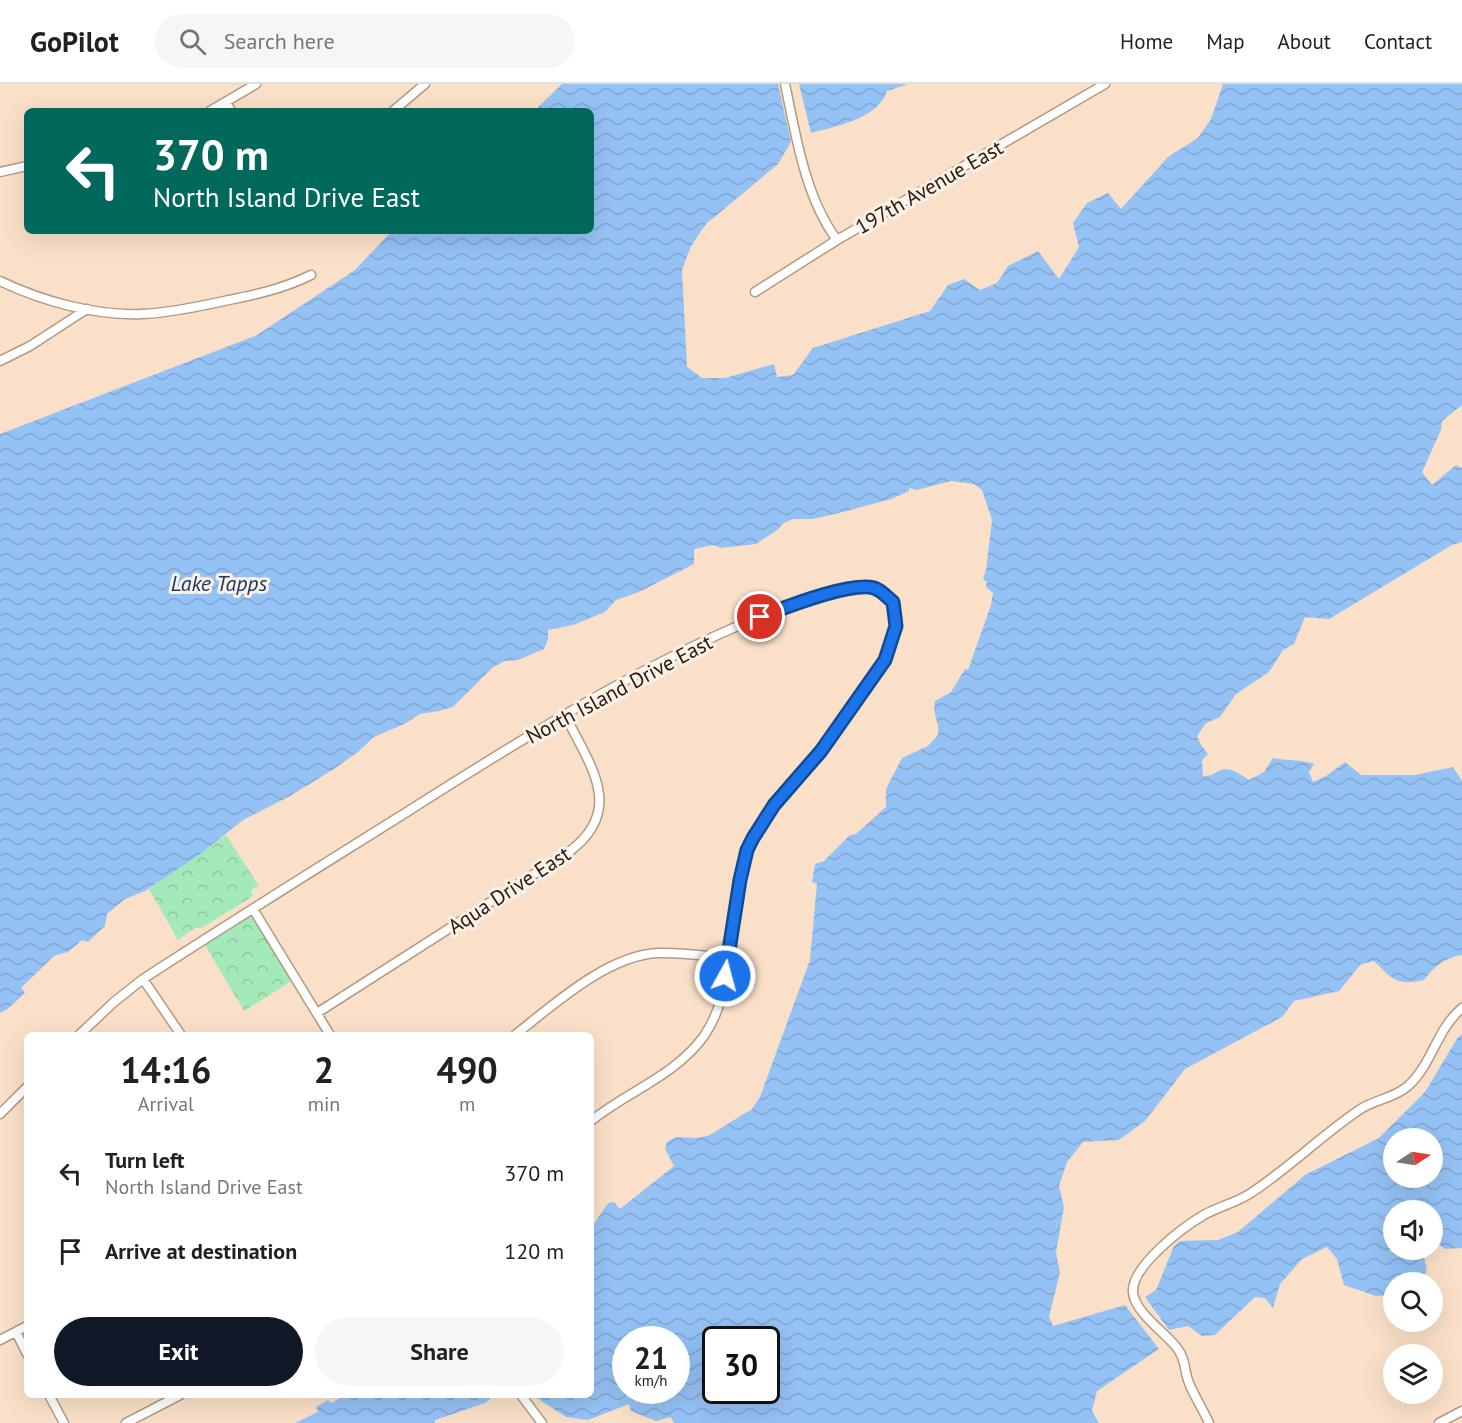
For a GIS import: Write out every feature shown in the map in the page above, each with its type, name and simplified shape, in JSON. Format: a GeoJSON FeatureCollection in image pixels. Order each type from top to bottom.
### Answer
{"type":"FeatureCollection","features":[{"type":"Feature","properties":{"kind":"street"},"geometry":{"type":"LineString","coordinates":[[215,108],[256,84]]}},
{"type":"Feature","properties":{"kind":"street"},"geometry":{"type":"LineString","coordinates":[[397,108],[425,84]]}},
{"type":"Feature","properties":{"kind":"street"},"geometry":{"type":"LineString","coordinates":[[785,84],[810,183],[822,218],[837,240]]}},
{"type":"Feature","properties":{"kind":"street","name":"197th Avenue East"},"geometry":{"type":"LineString","coordinates":[[755,292],[837,240],[1105,84]]}},
{"type":"Feature","properties":{"kind":"street"},"geometry":{"type":"LineString","coordinates":[[226,102],[229,108]]}},
{"type":"Feature","properties":{"kind":"street"},"geometry":{"type":"LineString","coordinates":[[0,172],[24,167]]}},
{"type":"Feature","properties":{"kind":"street"},"geometry":{"type":"LineString","coordinates":[[0,281],[33,295],[87,309],[141,314],[182,309],[279,288],[311,275]]}},
{"type":"Feature","properties":{"kind":"street"},"geometry":{"type":"LineString","coordinates":[[0,361],[30,346],[87,309]]}},
{"type":"Feature","properties":{"kind":"street","name":"North Island Drive East"},"geometry":{"type":"LineString","coordinates":[[82,1032],[143,979],[473,769],[565,715],[633,678],[760,617],[832,593],[865,587],[877,589],[893,602],[896,626],[885,660],[821,751],[774,805],[747,850],[740,880],[720,1007],[699,1042],[669,1071],[594,1119]]}},
{"type":"Feature","properties":{"kind":"street","name":"Aqua Drive East"},"geometry":{"type":"LineString","coordinates":[[317,1013],[570,851],[589,835],[598,815],[599,791],[593,771],[565,715]]}},
{"type":"Feature","properties":{"kind":"street"},"geometry":{"type":"LineString","coordinates":[[253,909],[328,1032]]}},
{"type":"Feature","properties":{"kind":"street"},"geometry":{"type":"LineString","coordinates":[[519,1032],[601,972],[620,963],[657,953],[728,958]]}},
{"type":"Feature","properties":{"kind":"street"},"geometry":{"type":"LineString","coordinates":[[143,979],[179,1032]]}},
{"type":"Feature","properties":{"kind":"street"},"geometry":{"type":"LineString","coordinates":[[1209,1423],[1187,1380],[1184,1360],[1179,1351],[1135,1300],[1133,1290],[1142,1269],[1153,1256],[1184,1229],[1207,1214],[1253,1192],[1363,1107],[1390,1098],[1409,1085],[1429,1060],[1438,1037],[1462,1008]]}},
{"type":"Feature","properties":{"kind":"street"},"geometry":{"type":"LineString","coordinates":[[0,1114],[24,1090]]}},
{"type":"Feature","properties":{"kind":"street"},"geometry":{"type":"LineString","coordinates":[[0,1340],[24,1328]]}},
{"type":"Feature","properties":{"kind":"street"},"geometry":{"type":"LineString","coordinates":[[16,1332],[24,1348]]}},
{"type":"Feature","properties":{"kind":"street"},"geometry":{"type":"LineString","coordinates":[[51,1398],[64,1423]]}},
{"type":"Feature","properties":{"kind":"street"},"geometry":{"type":"LineString","coordinates":[[126,1423],[174,1398]]}},
{"type":"Feature","properties":{"kind":"street"},"geometry":{"type":"LineString","coordinates":[[523,1398],[542,1423]]}},
{"type":"Feature","properties":{"kind":"street"},"geometry":{"type":"LineString","coordinates":[[1439,1423],[1462,1412]]}},
{"type":"Feature","properties":{"kind":"green space"},"geometry":{"type":"Polygon","coordinates":[[[226,835],[259,886],[251,890],[253,896],[178,940],[149,889],[226,835]]]}},
{"type":"Feature","properties":{"kind":"green space"},"geometry":{"type":"Polygon","coordinates":[[[249,917],[255,919],[292,981],[244,1011],[205,945],[249,917]]]}},
{"type":"Feature","properties":{"kind":"water","name":"Lake Tapps"},"geometry":{"type":"Polygon","coordinates":[[[562,84],[778,84],[791,142],[778,164],[706,224],[691,246],[682,270],[687,367],[702,378],[725,378],[774,364],[777,377],[793,375],[813,348],[930,311],[948,285],[964,279],[980,290],[997,283],[1008,266],[1038,251],[1059,279],[1079,247],[1073,223],[1087,203],[1108,193],[1121,209],[1168,157],[1198,138],[1211,119],[1223,84],[1462,84],[1462,405],[1442,421],[1441,430],[1422,472],[1432,485],[1456,465],[1462,468],[1462,542],[1452,545],[1329,619],[1305,617],[1294,644],[1283,650],[1269,672],[1236,694],[1220,717],[1206,723],[1197,736],[1208,754],[1202,760],[1203,776],[1228,770],[1249,780],[1264,772],[1273,758],[1314,764],[1309,772],[1313,782],[1326,776],[1345,762],[1361,775],[1415,775],[1453,767],[1462,781],[1462,955],[1445,961],[1424,980],[1415,982],[1395,980],[1374,961],[1361,964],[1339,991],[1294,1001],[1282,1017],[1185,1069],[1145,1121],[1119,1140],[1083,1142],[1067,1162],[1059,1186],[1064,1207],[1056,1253],[1060,1272],[1049,1317],[1053,1326],[1125,1305],[1159,1349],[1097,1391],[1092,1411],[1099,1423],[674,1423],[671,1417],[656,1421],[631,1411],[629,1404],[588,1420],[566,1417],[537,1398],[594,1398],[594,1223],[610,1202],[615,1203],[620,1209],[674,1166],[665,1149],[667,1142],[676,1137],[708,1136],[752,1109],[760,1097],[810,960],[817,884],[812,882],[815,864],[824,861],[850,835],[856,834],[886,807],[886,789],[902,758],[928,746],[938,735],[934,711],[935,701],[951,692],[965,669],[968,670],[991,605],[993,593],[986,587],[987,582],[983,579],[992,520],[982,490],[974,484],[951,481],[917,490],[909,488],[909,491],[891,499],[847,511],[813,519],[793,519],[756,544],[721,548],[713,545],[694,549],[694,564],[639,592],[616,600],[605,612],[573,625],[548,630],[548,639],[544,649],[518,660],[504,661],[492,668],[453,707],[420,714],[374,737],[334,769],[290,796],[243,820],[199,855],[145,891],[125,899],[107,914],[105,926],[88,942],[82,940],[68,952],[54,956],[21,988],[25,993],[0,1013],[0,434],[257,335],[355,270],[389,234],[594,234],[594,108],[537,108],[562,84]]]}},
{"type":"Feature","properties":{"kind":"water"},"geometry":{"type":"Polygon","coordinates":[[[799,84],[908,84],[887,91],[882,101],[866,115],[811,133],[799,84]]]}},
{"type":"Feature","properties":{"kind":"water"},"geometry":{"type":"Polygon","coordinates":[[[1462,1034],[1462,1248],[1443,1248],[1443,1200],[1383,1200],[1383,1260],[1425,1260],[1426,1272],[1383,1272],[1383,1296],[1376,1296],[1344,1285],[1337,1259],[1327,1247],[1302,1259],[1280,1284],[1273,1308],[1265,1298],[1255,1297],[1215,1335],[1202,1336],[1188,1326],[1169,1330],[1145,1297],[1156,1290],[1174,1246],[1180,1241],[1218,1240],[1238,1232],[1305,1175],[1383,1134],[1383,1188],[1443,1188],[1443,1128],[1389,1128],[1425,1092],[1462,1034]]]}},
{"type":"Feature","properties":{"kind":"water"},"geometry":{"type":"Polygon","coordinates":[[[340,1398],[491,1398],[485,1403],[435,1420],[435,1423],[295,1423],[318,1412],[316,1407],[328,1400],[331,1403],[340,1398]]]}},
{"type":"Feature","properties":{"kind":"route"},"geometry":{"type":"LineString","coordinates":[[725,976],[747,850],[774,805],[806,771],[885,660],[896,626],[893,602],[872,587],[818,597],[760,617]]}}]}
